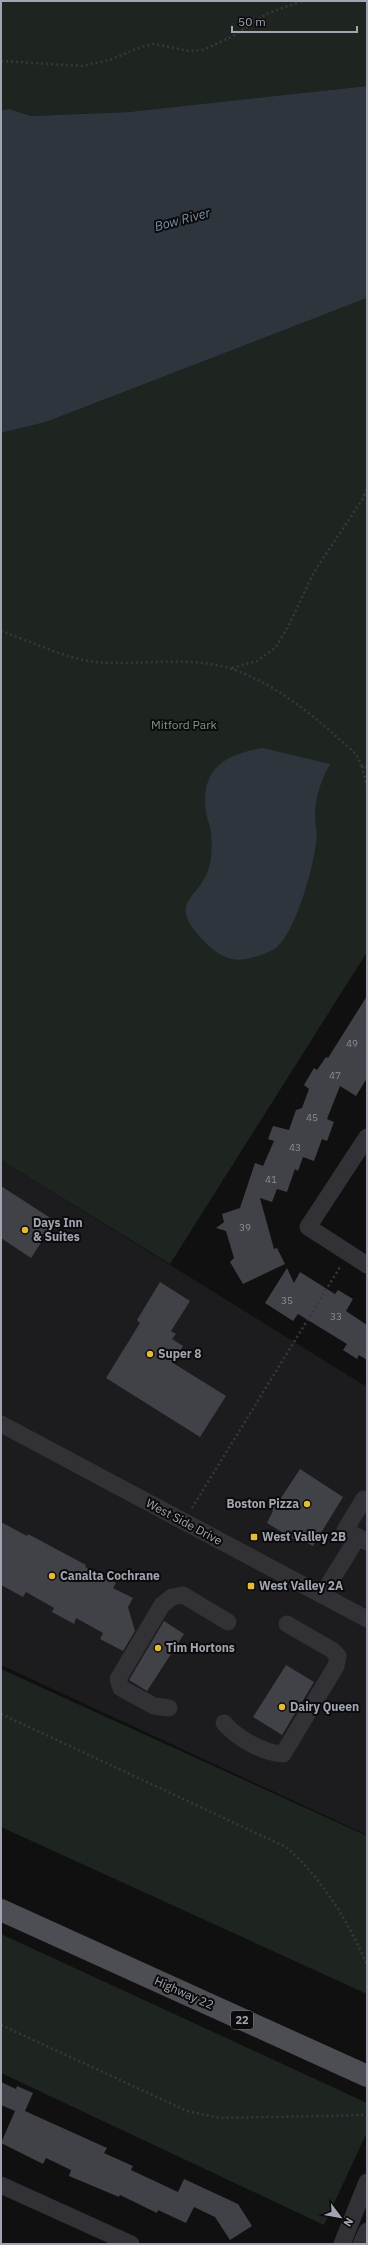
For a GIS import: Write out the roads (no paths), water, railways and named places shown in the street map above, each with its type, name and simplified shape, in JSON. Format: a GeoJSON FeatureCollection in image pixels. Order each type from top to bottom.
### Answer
{"type":"FeatureCollection","features":[{"type":"Feature","properties":{"kind":"main road","name":"Highway 22"},"geometry":{"type":"LineString","coordinates":[[1,1910],[367,2076]]}},
{"type":"Feature","properties":{"kind":"street"},"geometry":{"type":"LineString","coordinates":[[367,1137],[308,1227],[367,1265]]}},
{"type":"Feature","properties":{"kind":"street","name":"West Side Drive"},"geometry":{"type":"LineString","coordinates":[[1,1424],[367,1620]]}},
{"type":"Feature","properties":{"kind":"street"},"geometry":{"type":"LineString","coordinates":[[322,1595],[363,1539],[345,1530],[364,1499]]}},
{"type":"Feature","properties":{"kind":"street"},"geometry":{"type":"LineString","coordinates":[[169,1708],[154,1706],[120,1688],[118,1679],[158,1610],[172,1597],[183,1595],[225,1627]]}},
{"type":"Feature","properties":{"kind":"street"},"geometry":{"type":"LineString","coordinates":[[224,1723],[232,1732],[271,1754],[283,1754],[336,1666],[338,1656],[332,1650],[287,1624]]}},
{"type":"Feature","properties":{"kind":"street"},"geometry":{"type":"LineString","coordinates":[[342,2244],[367,2182]]}},
{"type":"Feature","properties":{"kind":"street"},"geometry":{"type":"LineString","coordinates":[[1,2185],[132,2244]]}},
{"type":"Feature","properties":{"kind":"street"},"geometry":{"type":"LineString","coordinates":[[361,2244],[367,2231]]}},
{"type":"Feature","properties":{"kind":"water","name":"Bow River"},"geometry":{"type":"Polygon","coordinates":[[[367,86],[367,298],[46,422],[1,433],[1,110],[9,109],[31,116],[128,112],[367,86]]]}},
{"type":"Feature","properties":{"kind":"water"},"geometry":{"type":"Polygon","coordinates":[[[263,748],[330,764],[317,796],[315,816],[317,840],[311,868],[291,927],[284,939],[274,949],[246,959],[230,959],[216,952],[194,929],[187,917],[186,907],[208,872],[211,857],[211,834],[210,825],[206,814],[205,797],[207,785],[211,775],[218,766],[226,760],[249,751],[263,748]]]}},
{"type":"Feature","properties":{"kind":"place","name":"Days Inn & Suites"},"geometry":{"type":"Point","coordinates":[25,1230]}},
{"type":"Feature","properties":{"kind":"place","name":"Super 8"},"geometry":{"type":"Point","coordinates":[150,1354]}},
{"type":"Feature","properties":{"kind":"place","name":"Boston Pizza"},"geometry":{"type":"Point","coordinates":[307,1504]}},
{"type":"Feature","properties":{"kind":"place","name":"West Valley 2B"},"geometry":{"type":"Point","coordinates":[254,1537]}},
{"type":"Feature","properties":{"kind":"place","name":"Canalta Cochrane"},"geometry":{"type":"Point","coordinates":[52,1576]}},
{"type":"Feature","properties":{"kind":"place","name":"West Valley 2A"},"geometry":{"type":"Point","coordinates":[251,1586]}},
{"type":"Feature","properties":{"kind":"place","name":"Tim Hortons"},"geometry":{"type":"Point","coordinates":[158,1648]}},
{"type":"Feature","properties":{"kind":"place","name":"Dairy Queen"},"geometry":{"type":"Point","coordinates":[282,1707]}},
{"type":"Feature","properties":{"kind":"park label","name":"Mitford Park"},"geometry":{"type":"Point","coordinates":[184,725]}}]}
